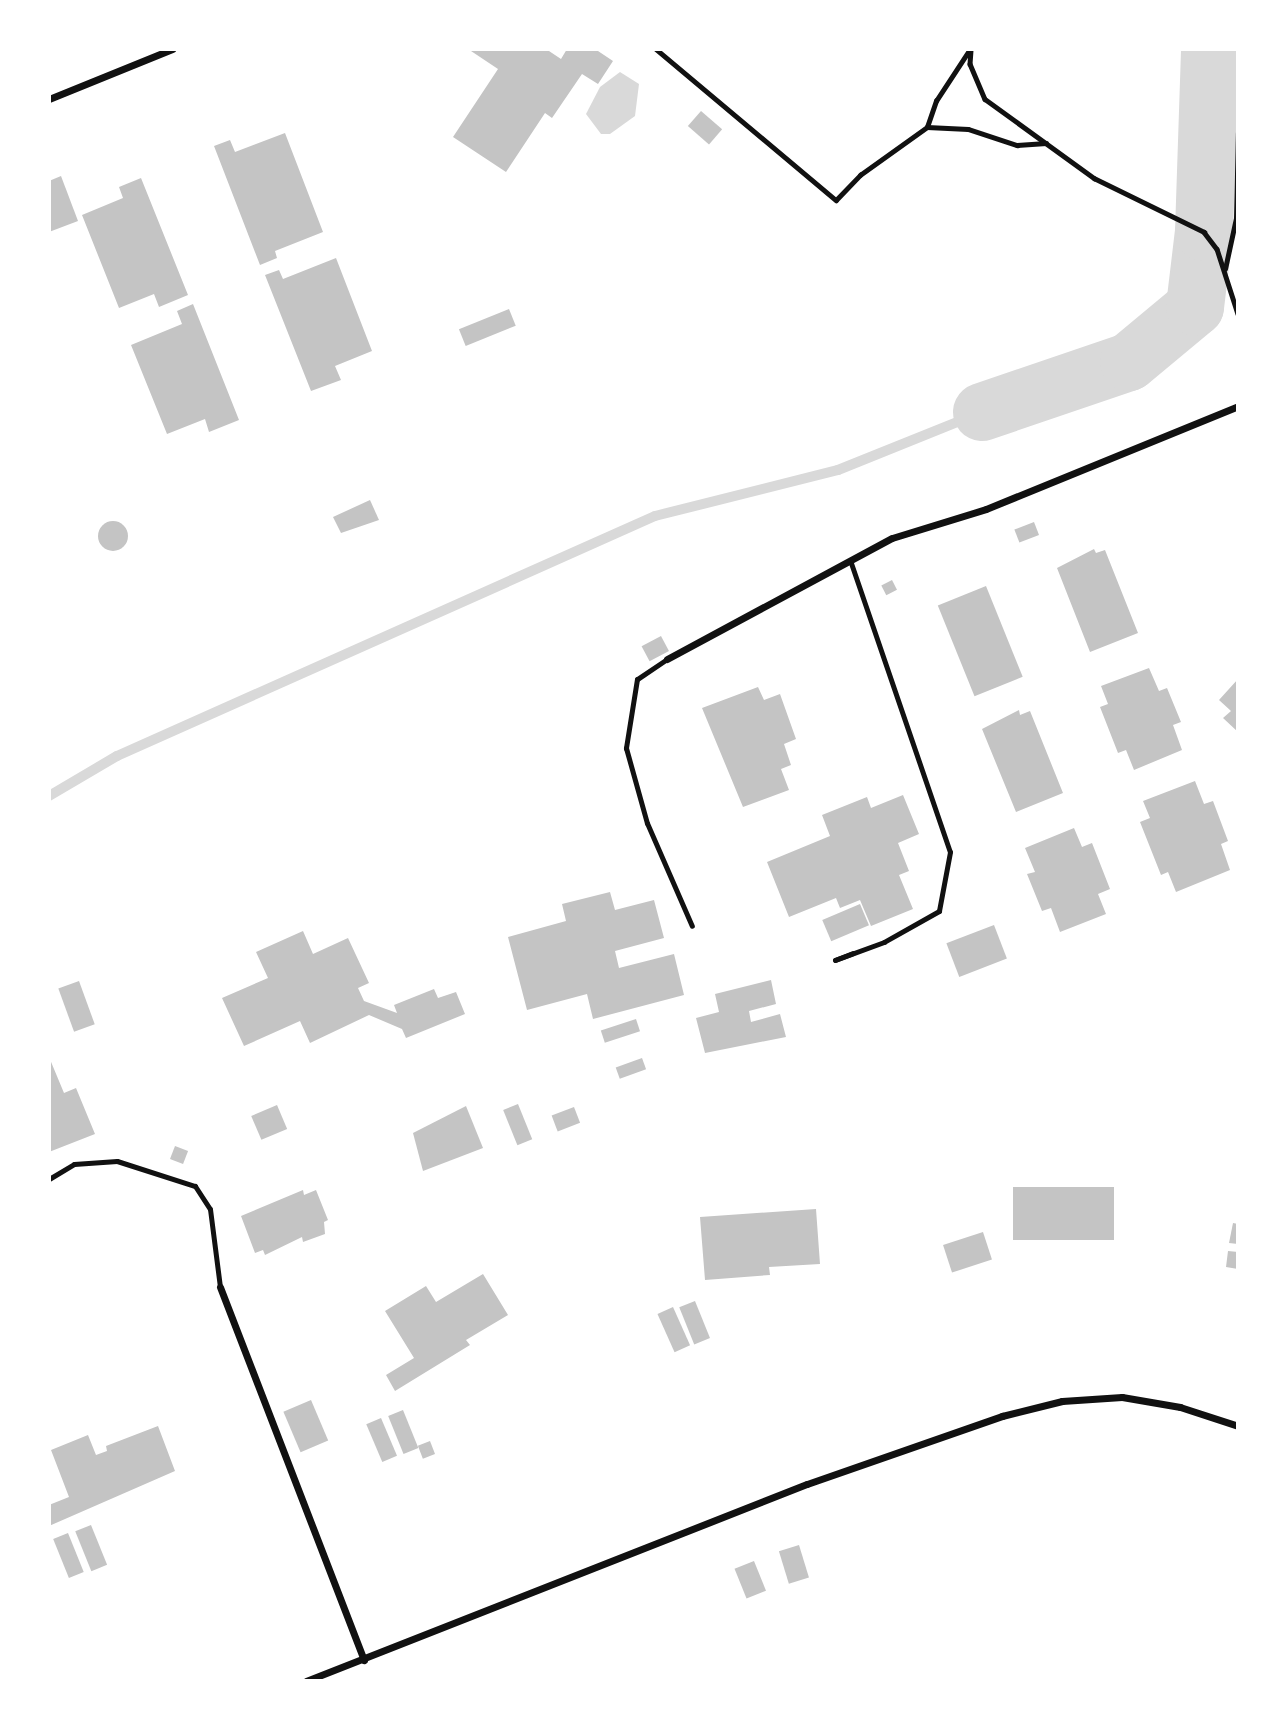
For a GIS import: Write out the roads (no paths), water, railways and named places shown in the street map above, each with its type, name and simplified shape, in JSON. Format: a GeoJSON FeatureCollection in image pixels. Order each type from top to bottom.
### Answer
{"type":"FeatureCollection","features":[{"type":"Feature","properties":{"kind":"street"},"geometry":{"type":"LineString","coordinates":[[49,99],[172,49]]}},
{"type":"Feature","properties":{"kind":"street"},"geometry":{"type":"LineString","coordinates":[[667,659],[851,563],[892,538],[986,509],[1238,407]]}},
{"type":"Feature","properties":{"kind":"street"},"geometry":{"type":"LineString","coordinates":[[220,1287],[363,1660]]}},
{"type":"Feature","properties":{"kind":"street"},"geometry":{"type":"LineString","coordinates":[[306,1681],[807,1484],[1002,1416],[1062,1401],[1122,1397],[1180,1407],[1238,1426]]}},
{"type":"Feature","properties":{"kind":"lane"},"geometry":{"type":"LineString","coordinates":[[851,563],[950,852],[939,911],[884,942],[835,960],[853,953]]}},
{"type":"Feature","properties":{"kind":"lane"},"geometry":{"type":"LineString","coordinates":[[667,659],[637,679],[626,748],[647,823],[692,926]]}},
{"type":"Feature","properties":{"kind":"lane"},"geometry":{"type":"LineString","coordinates":[[49,1179],[74,1164],[117,1161],[195,1186],[210,1209],[220,1287]]}},
{"type":"Feature","properties":{"kind":"waterway"},"geometry":{"type":"LineString","coordinates":[[982,412],[1129,362],[1195,307],[1204,232],[1210,49]]}},
{"type":"Feature","properties":{"kind":"waterway"},"geometry":{"type":"LineString","coordinates":[[49,796],[117,756],[655,516],[838,470],[982,412]]}}]}
